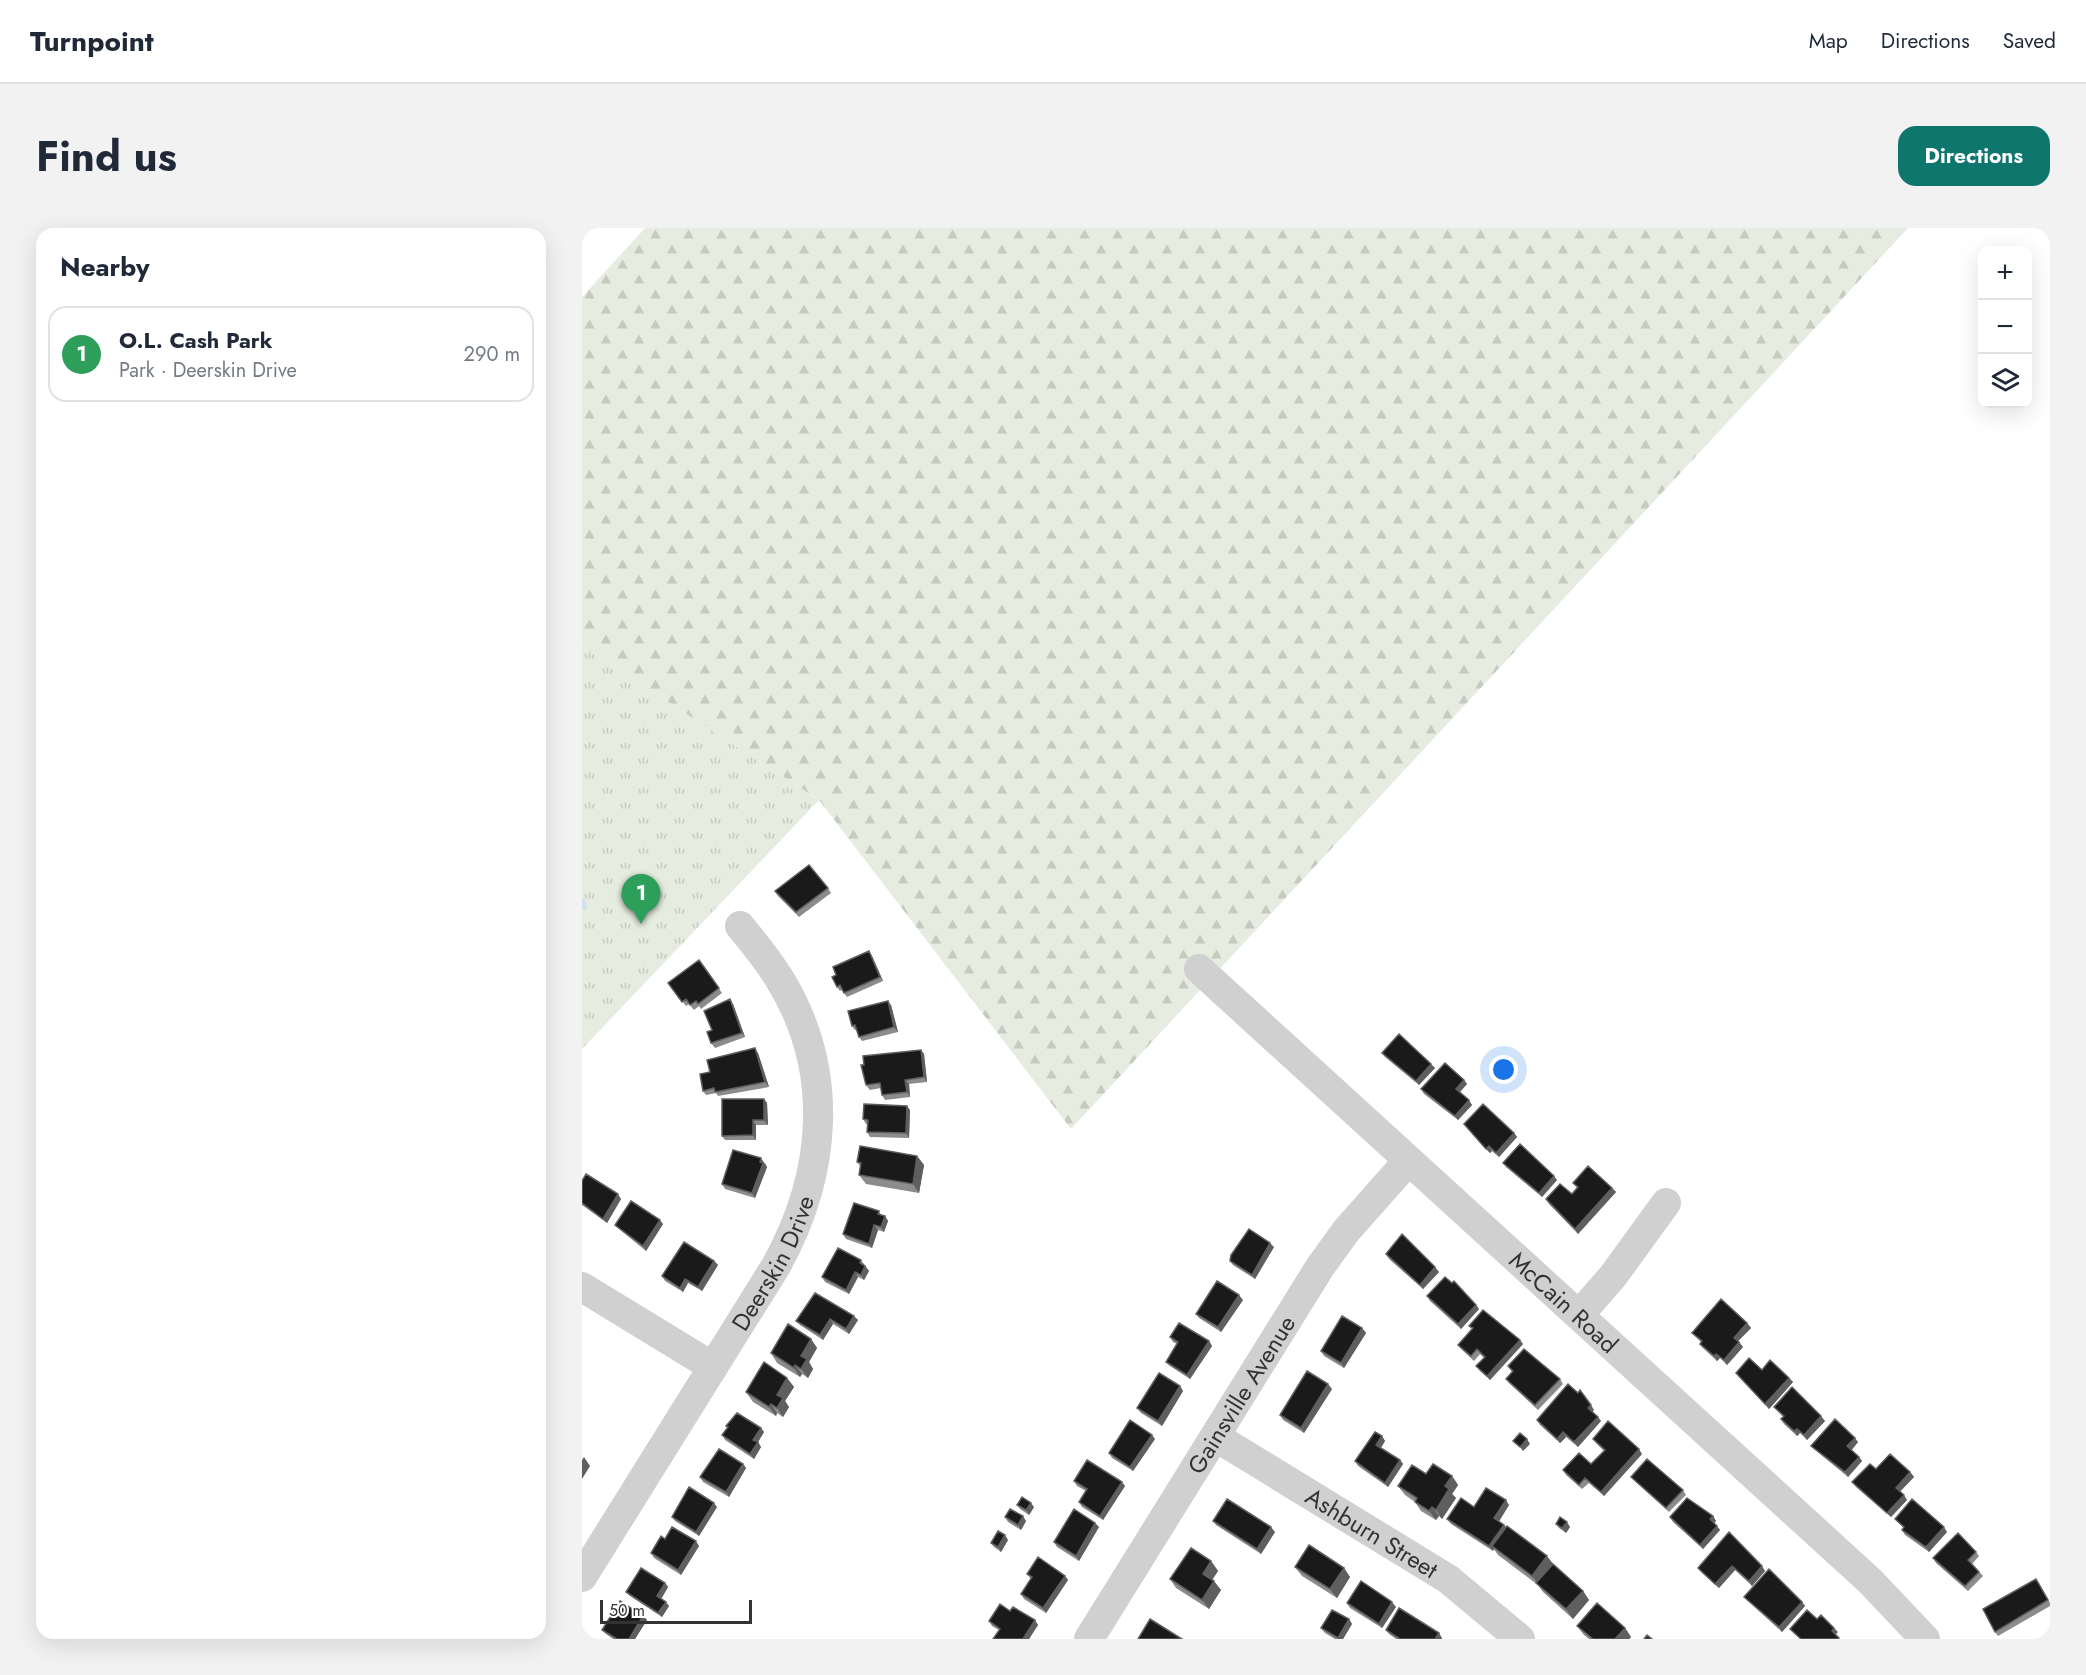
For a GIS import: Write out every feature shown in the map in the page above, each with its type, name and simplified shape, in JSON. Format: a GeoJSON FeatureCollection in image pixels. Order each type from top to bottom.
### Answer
{"type":"FeatureCollection","features":[{"type":"Feature","properties":{"kind":"street","name":"Deerskin Drive"},"geometry":{"type":"LineString","coordinates":[[582,1577],[794,1232],[808,1195],[818,1146],[815,1081],[801,1022],[780,979],[740,926]]}},
{"type":"Feature","properties":{"kind":"street","name":"McCain Road"},"geometry":{"type":"LineString","coordinates":[[1199,969],[1876,1586],[1925,1639]]}},
{"type":"Feature","properties":{"kind":"street","name":"Gainsville Avenue"},"geometry":{"type":"LineString","coordinates":[[1089,1639],[1332,1249],[1408,1161]]}},
{"type":"Feature","properties":{"kind":"street"},"geometry":{"type":"LineString","coordinates":[[1579,1315],[1613,1276],[1666,1203]]}},
{"type":"Feature","properties":{"kind":"street"},"geometry":{"type":"LineString","coordinates":[[582,1287],[712,1367]]}},
{"type":"Feature","properties":{"kind":"street","name":"Ashburn Street"},"geometry":{"type":"LineString","coordinates":[[1216,1437],[1448,1579],[1495,1615],[1520,1639]]}},
{"type":"Feature","properties":{"kind":"green space"},"geometry":{"type":"Polygon","coordinates":[[[645,228],[1908,228],[1071,1129],[819,800],[582,646],[582,297],[645,228]]]}},
{"type":"Feature","properties":{"kind":"green space"},"geometry":{"type":"Polygon","coordinates":[[[582,646],[819,800],[582,1049],[582,646]]]}},
{"type":"Feature","properties":{"kind":"building"},"geometry":{"type":"Polygon","coordinates":[[[809,865],[828,888],[796,912],[775,891],[809,865]]]}},
{"type":"Feature","properties":{"kind":"building"},"geometry":{"type":"Polygon","coordinates":[[[869,951],[880,977],[844,993],[840,985],[837,987],[832,977],[836,975],[833,967],[869,951]]]}},
{"type":"Feature","properties":{"kind":"building"},"geometry":{"type":"Polygon","coordinates":[[[699,960],[719,988],[698,1004],[696,1001],[690,1005],[686,999],[682,1002],[668,983],[699,960]]]}},
{"type":"Feature","properties":{"kind":"building"},"geometry":{"type":"Polygon","coordinates":[[[730,999],[742,1033],[711,1043],[707,1032],[712,1030],[704,1011],[730,999]]]}},
{"type":"Feature","properties":{"kind":"building"},"geometry":{"type":"Polygon","coordinates":[[[888,1001],[894,1027],[859,1037],[855,1025],[852,1026],[848,1011],[888,1001]]]}},
{"type":"Feature","properties":{"kind":"building"},"geometry":{"type":"Polygon","coordinates":[[[1399,1034],[1431,1064],[1416,1081],[1382,1053],[1399,1034]]]}},
{"type":"Feature","properties":{"kind":"building"},"geometry":{"type":"Polygon","coordinates":[[[755,1048],[765,1082],[715,1092],[714,1088],[703,1091],[700,1074],[710,1072],[707,1060],[755,1048]]]}},
{"type":"Feature","properties":{"kind":"building"},"geometry":{"type":"Polygon","coordinates":[[[921,1050],[924,1077],[905,1080],[907,1092],[882,1095],[880,1083],[866,1085],[861,1065],[864,1065],[863,1056],[921,1050]]]}},
{"type":"Feature","properties":{"kind":"building"},"geometry":{"type":"Polygon","coordinates":[[[1445,1063],[1464,1080],[1456,1089],[1469,1100],[1455,1116],[1421,1089],[1445,1063]]]}},
{"type":"Feature","properties":{"kind":"building"},"geometry":{"type":"Polygon","coordinates":[[[722,1099],[764,1099],[764,1120],[753,1120],[753,1135],[722,1136],[722,1099]]]}},
{"type":"Feature","properties":{"kind":"building"},"geometry":{"type":"Polygon","coordinates":[[[864,1104],[907,1106],[906,1133],[867,1132],[868,1120],[863,1119],[864,1104]]]}},
{"type":"Feature","properties":{"kind":"building"},"geometry":{"type":"Polygon","coordinates":[[[1483,1104],[1514,1133],[1496,1153],[1489,1146],[1486,1149],[1464,1124],[1483,1104]]]}},
{"type":"Feature","properties":{"kind":"building"},"geometry":{"type":"Polygon","coordinates":[[[1520,1144],[1554,1176],[1539,1193],[1503,1163],[1520,1144]]]}},
{"type":"Feature","properties":{"kind":"building"},"geometry":{"type":"Polygon","coordinates":[[[860,1146],[917,1156],[913,1184],[859,1175],[861,1163],[857,1162],[860,1146]]]}},
{"type":"Feature","properties":{"kind":"building"},"geometry":{"type":"Polygon","coordinates":[[[733,1150],[761,1158],[760,1162],[763,1163],[752,1193],[722,1184],[733,1150]]]}},
{"type":"Feature","properties":{"kind":"building"},"geometry":{"type":"Polygon","coordinates":[[[1588,1166],[1612,1188],[1575,1229],[1546,1199],[1560,1184],[1572,1194],[1578,1187],[1573,1183],[1588,1166]]]}},
{"type":"Feature","properties":{"kind":"building"},"geometry":{"type":"Polygon","coordinates":[[[586,1174],[618,1194],[603,1219],[582,1203],[582,1181],[586,1174]]]}},
{"type":"Feature","properties":{"kind":"building"},"geometry":{"type":"Polygon","coordinates":[[[631,1201],[660,1220],[643,1246],[615,1225],[631,1201]]]}},
{"type":"Feature","properties":{"kind":"building"},"geometry":{"type":"Polygon","coordinates":[[[854,1203],[879,1211],[878,1214],[885,1216],[881,1227],[874,1225],[869,1244],[843,1234],[854,1203]]]}},
{"type":"Feature","properties":{"kind":"building"},"geometry":{"type":"Polygon","coordinates":[[[1249,1229],[1270,1243],[1252,1275],[1230,1261],[1231,1255],[1249,1229]]]}},
{"type":"Feature","properties":{"kind":"building"},"geometry":{"type":"Polygon","coordinates":[[[1402,1234],[1435,1267],[1420,1285],[1386,1254],[1402,1234]]]}},
{"type":"Feature","properties":{"kind":"building"},"geometry":{"type":"Polygon","coordinates":[[[684,1242],[714,1261],[698,1287],[685,1279],[680,1288],[662,1276],[684,1242]]]}},
{"type":"Feature","properties":{"kind":"building"},"geometry":{"type":"Polygon","coordinates":[[[838,1248],[861,1260],[860,1263],[865,1266],[861,1275],[855,1272],[846,1290],[822,1277],[838,1248]]]}},
{"type":"Feature","properties":{"kind":"building"},"geometry":{"type":"Polygon","coordinates":[[[1445,1277],[1452,1283],[1454,1281],[1476,1305],[1458,1324],[1427,1296],[1445,1277]]]}},
{"type":"Feature","properties":{"kind":"building"},"geometry":{"type":"Polygon","coordinates":[[[1217,1281],[1239,1295],[1218,1327],[1196,1314],[1217,1281]]]}},
{"type":"Feature","properties":{"kind":"building"},"geometry":{"type":"Polygon","coordinates":[[[815,1293],[854,1316],[846,1329],[830,1319],[820,1335],[796,1321],[815,1293]]]}},
{"type":"Feature","properties":{"kind":"building"},"geometry":{"type":"Polygon","coordinates":[[[1721,1299],[1747,1323],[1734,1338],[1739,1342],[1724,1360],[1716,1354],[1714,1356],[1700,1344],[1702,1341],[1692,1333],[1721,1299]]]}},
{"type":"Feature","properties":{"kind":"building"},"geometry":{"type":"Polygon","coordinates":[[[1483,1310],[1520,1340],[1487,1376],[1476,1366],[1485,1357],[1477,1349],[1471,1356],[1458,1345],[1473,1328],[1469,1326],[1483,1310]]]}},
{"type":"Feature","properties":{"kind":"building"},"geometry":{"type":"Polygon","coordinates":[[[1342,1316],[1362,1328],[1341,1363],[1321,1351],[1342,1316]]]}},
{"type":"Feature","properties":{"kind":"building"},"geometry":{"type":"Polygon","coordinates":[[[1179,1323],[1209,1341],[1187,1375],[1166,1362],[1178,1342],[1170,1337],[1179,1323]]]}},
{"type":"Feature","properties":{"kind":"building"},"geometry":{"type":"Polygon","coordinates":[[[788,1324],[811,1339],[801,1356],[807,1359],[801,1369],[795,1365],[794,1368],[771,1353],[788,1324]]]}},
{"type":"Feature","properties":{"kind":"building"},"geometry":{"type":"Polygon","coordinates":[[[1524,1349],[1560,1379],[1535,1405],[1506,1379],[1513,1371],[1508,1366],[1524,1349]]]}},
{"type":"Feature","properties":{"kind":"building"},"geometry":{"type":"Polygon","coordinates":[[[1749,1358],[1762,1370],[1770,1360],[1789,1378],[1765,1404],[1736,1373],[1749,1358]]]}},
{"type":"Feature","properties":{"kind":"building"},"geometry":{"type":"Polygon","coordinates":[[[764,1362],[787,1378],[777,1395],[783,1398],[777,1408],[771,1404],[769,1407],[746,1392],[764,1362]]]}},
{"type":"Feature","properties":{"kind":"building"},"geometry":{"type":"Polygon","coordinates":[[[1307,1371],[1328,1384],[1301,1428],[1280,1415],[1307,1371]]]}},
{"type":"Feature","properties":{"kind":"building"},"geometry":{"type":"Polygon","coordinates":[[[1159,1373],[1180,1386],[1158,1421],[1137,1408],[1159,1373]]]}},
{"type":"Feature","properties":{"kind":"building"},"geometry":{"type":"Polygon","coordinates":[[[1568,1384],[1578,1393],[1580,1390],[1591,1405],[1588,1408],[1598,1417],[1574,1442],[1563,1432],[1557,1439],[1537,1420],[1568,1384]]]}},
{"type":"Feature","properties":{"kind":"building"},"geometry":{"type":"Polygon","coordinates":[[[1792,1387],[1821,1416],[1804,1435],[1797,1429],[1794,1431],[1781,1419],[1784,1416],[1774,1407],[1792,1387]]]}},
{"type":"Feature","properties":{"kind":"building"},"geometry":{"type":"Polygon","coordinates":[[[737,1413],[761,1428],[753,1440],[758,1442],[750,1454],[722,1435],[737,1413]]]}},
{"type":"Feature","properties":{"kind":"building"},"geometry":{"type":"Polygon","coordinates":[[[1835,1419],[1855,1438],[1847,1446],[1859,1457],[1845,1472],[1811,1446],[1835,1419]]]}},
{"type":"Feature","properties":{"kind":"building"},"geometry":{"type":"Polygon","coordinates":[[[1130,1420],[1152,1435],[1130,1467],[1109,1453],[1130,1420]]]}},
{"type":"Feature","properties":{"kind":"building"},"geometry":{"type":"Polygon","coordinates":[[[1608,1421],[1639,1449],[1601,1492],[1585,1478],[1579,1485],[1563,1470],[1579,1453],[1591,1464],[1605,1450],[1593,1439],[1608,1421]]]}},
{"type":"Feature","properties":{"kind":"building"},"geometry":{"type":"Polygon","coordinates":[[[1375,1432],[1382,1436],[1376,1445],[1400,1460],[1385,1483],[1355,1461],[1375,1432]]]}},
{"type":"Feature","properties":{"kind":"building"},"geometry":{"type":"Polygon","coordinates":[[[1520,1433],[1527,1439],[1520,1447],[1513,1441],[1520,1433]]]}},
{"type":"Feature","properties":{"kind":"building"},"geometry":{"type":"Polygon","coordinates":[[[719,1449],[743,1464],[726,1492],[700,1477],[719,1449]]]}},
{"type":"Feature","properties":{"kind":"building"},"geometry":{"type":"Polygon","coordinates":[[[1890,1454],[1910,1472],[1896,1488],[1904,1495],[1887,1513],[1852,1482],[1870,1464],[1876,1469],[1890,1454]]]}},
{"type":"Feature","properties":{"kind":"building"},"geometry":{"type":"Polygon","coordinates":[[[1647,1459],[1683,1490],[1666,1508],[1631,1477],[1647,1459]]]}},
{"type":"Feature","properties":{"kind":"building"},"geometry":{"type":"Polygon","coordinates":[[[1087,1460],[1122,1482],[1100,1516],[1079,1502],[1087,1489],[1074,1481],[1087,1460]]]}},
{"type":"Feature","properties":{"kind":"building"},"geometry":{"type":"Polygon","coordinates":[[[1433,1464],[1452,1476],[1445,1486],[1449,1489],[1436,1510],[1432,1507],[1429,1511],[1415,1502],[1417,1498],[1398,1486],[1412,1465],[1426,1474],[1433,1464]]]}},
{"type":"Feature","properties":{"kind":"building"},"geometry":{"type":"Polygon","coordinates":[[[689,1487],[714,1503],[696,1532],[672,1517],[689,1487]]]}},
{"type":"Feature","properties":{"kind":"building"},"geometry":{"type":"Polygon","coordinates":[[[1486,1488],[1506,1500],[1494,1518],[1504,1525],[1489,1546],[1447,1519],[1461,1498],[1474,1507],[1486,1488]]]}},
{"type":"Feature","properties":{"kind":"building"},"geometry":{"type":"Polygon","coordinates":[[[1022,1497],[1031,1503],[1026,1510],[1017,1505],[1022,1497]]]}},
{"type":"Feature","properties":{"kind":"building"},"geometry":{"type":"Polygon","coordinates":[[[1687,1498],[1713,1516],[1710,1519],[1717,1526],[1700,1545],[1670,1517],[1687,1498]]]}},
{"type":"Feature","properties":{"kind":"building"},"geometry":{"type":"Polygon","coordinates":[[[1227,1499],[1271,1527],[1257,1549],[1213,1521],[1227,1499]]]}},
{"type":"Feature","properties":{"kind":"building"},"geometry":{"type":"Polygon","coordinates":[[[1912,1499],[1944,1527],[1926,1547],[1902,1530],[1904,1527],[1895,1519],[1912,1499]]]}},
{"type":"Feature","properties":{"kind":"building"},"geometry":{"type":"Polygon","coordinates":[[[1010,1509],[1023,1516],[1018,1525],[1005,1517],[1010,1509]]]}},
{"type":"Feature","properties":{"kind":"building"},"geometry":{"type":"Polygon","coordinates":[[[1074,1509],[1095,1523],[1076,1556],[1054,1542],[1074,1509]]]}},
{"type":"Feature","properties":{"kind":"building"},"geometry":{"type":"Polygon","coordinates":[[[1560,1517],[1567,1522],[1562,1528],[1556,1524],[1560,1517]]]}},
{"type":"Feature","properties":{"kind":"building"},"geometry":{"type":"Polygon","coordinates":[[[1507,1526],[1547,1556],[1532,1576],[1492,1546],[1507,1526]]]}},
{"type":"Feature","properties":{"kind":"building"},"geometry":{"type":"Polygon","coordinates":[[[672,1527],[696,1541],[678,1570],[651,1553],[661,1536],[665,1539],[672,1527]]]}},
{"type":"Feature","properties":{"kind":"building"},"geometry":{"type":"Polygon","coordinates":[[[998,1531],[1005,1535],[998,1547],[991,1543],[998,1531]]]}},
{"type":"Feature","properties":{"kind":"building"},"geometry":{"type":"Polygon","coordinates":[[[1729,1532],[1762,1566],[1749,1581],[1732,1566],[1715,1584],[1698,1568],[1729,1532]]]}},
{"type":"Feature","properties":{"kind":"building"},"geometry":{"type":"Polygon","coordinates":[[[1958,1533],[1976,1552],[1968,1560],[1979,1572],[1965,1586],[1933,1558],[1958,1533]]]}},
{"type":"Feature","properties":{"kind":"building"},"geometry":{"type":"Polygon","coordinates":[[[1309,1545],[1344,1568],[1330,1589],[1295,1567],[1309,1545]]]}},
{"type":"Feature","properties":{"kind":"building"},"geometry":{"type":"Polygon","coordinates":[[[1191,1548],[1211,1561],[1203,1574],[1214,1581],[1202,1600],[1170,1579],[1191,1548]]]}},
{"type":"Feature","properties":{"kind":"building"},"geometry":{"type":"Polygon","coordinates":[[[1038,1557],[1065,1576],[1043,1608],[1021,1594],[1032,1577],[1027,1574],[1038,1557]]]}},
{"type":"Feature","properties":{"kind":"building"},"geometry":{"type":"Polygon","coordinates":[[[1553,1564],[1583,1591],[1566,1609],[1536,1583],[1553,1564]]]}},
{"type":"Feature","properties":{"kind":"building"},"geometry":{"type":"Polygon","coordinates":[[[641,1568],[665,1583],[657,1596],[666,1602],[658,1613],[626,1592],[641,1568]]]}},
{"type":"Feature","properties":{"kind":"building"},"geometry":{"type":"Polygon","coordinates":[[[1769,1569],[1802,1602],[1779,1627],[1744,1597],[1769,1569]]]}},
{"type":"Feature","properties":{"kind":"building"},"geometry":{"type":"Polygon","coordinates":[[[2036,1579],[2048,1600],[1995,1632],[1983,1609],[2036,1579]]]}},
{"type":"Feature","properties":{"kind":"building"},"geometry":{"type":"Polygon","coordinates":[[[1361,1581],[1392,1602],[1379,1624],[1347,1603],[1361,1581]]]}},
{"type":"Feature","properties":{"kind":"building"},"geometry":{"type":"Polygon","coordinates":[[[620,1601],[643,1616],[629,1639],[617,1639],[602,1630],[620,1601]]]}},
{"type":"Feature","properties":{"kind":"building"},"geometry":{"type":"Polygon","coordinates":[[[1597,1603],[1625,1628],[1615,1639],[1593,1639],[1577,1626],[1597,1603]]]}},
{"type":"Feature","properties":{"kind":"building"},"geometry":{"type":"Polygon","coordinates":[[[1000,1604],[1010,1611],[1013,1607],[1035,1620],[1023,1639],[993,1639],[1000,1629],[989,1621],[1000,1604]]]}},
{"type":"Feature","properties":{"kind":"building"},"geometry":{"type":"Polygon","coordinates":[[[1399,1608],[1439,1633],[1435,1639],[1400,1639],[1386,1630],[1399,1608]]]}},
{"type":"Feature","properties":{"kind":"building"},"geometry":{"type":"Polygon","coordinates":[[[1332,1610],[1349,1619],[1338,1638],[1321,1628],[1332,1610]]]}},
{"type":"Feature","properties":{"kind":"building"},"geometry":{"type":"Polygon","coordinates":[[[1807,1610],[1817,1619],[1821,1615],[1834,1628],[1832,1631],[1839,1638],[1801,1639],[1790,1629],[1807,1610]]]}},
{"type":"Feature","properties":{"kind":"building"},"geometry":{"type":"Polygon","coordinates":[[[1150,1619],[1182,1639],[1138,1639],[1150,1619]]]}},
{"type":"Feature","properties":{"kind":"waterway"},"geometry":{"type":"LineString","coordinates":[[582,901],[584,907]]}},
{"type":"Feature","properties":{"kind":"place","name":"O.L. Cash Park"},"geometry":{"type":"Point","coordinates":[641,924]}}]}
